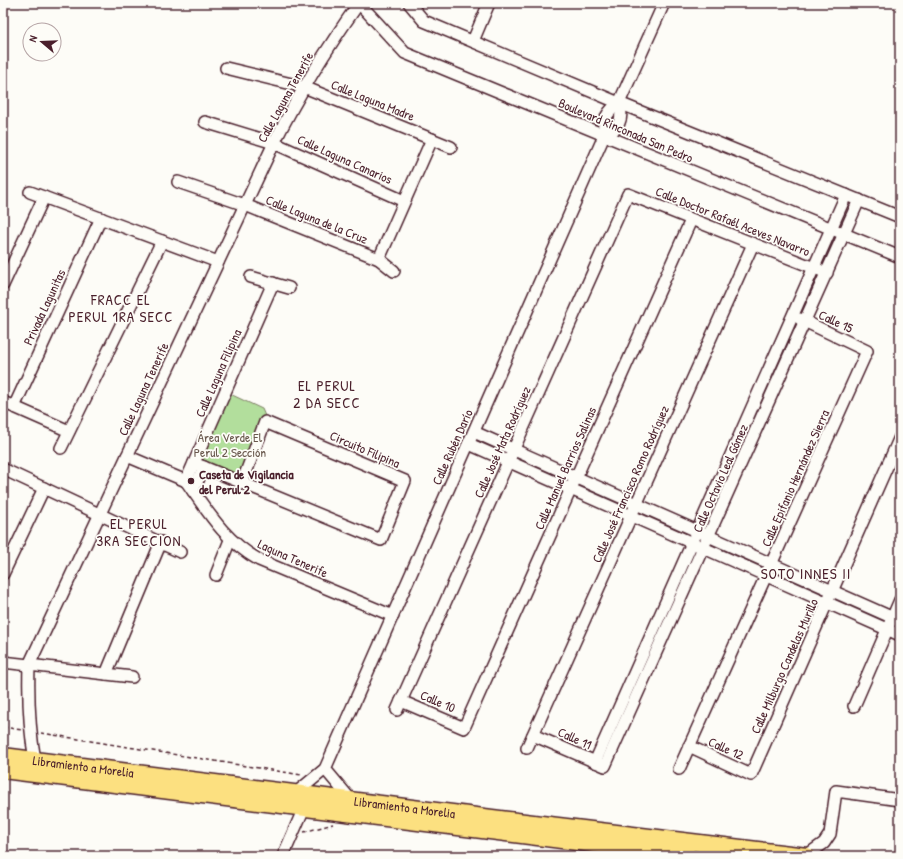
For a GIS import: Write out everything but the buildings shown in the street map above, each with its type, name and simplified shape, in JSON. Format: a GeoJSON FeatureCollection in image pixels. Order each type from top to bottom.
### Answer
{"type":"FeatureCollection","features":[{"type":"Feature","properties":{"kind":"highway","name":"Libramiento a Morelia"},"geometry":{"type":"LineString","coordinates":[[3,756],[806,856]]}},
{"type":"Feature","properties":{"kind":"highway","name":"Libramiento a Morelia"},"geometry":{"type":"LineString","coordinates":[[3,770],[688,856]]}},
{"type":"Feature","properties":{"kind":"street","name":"Boulevard Rinconada San Pedro"},"geometry":{"type":"LineString","coordinates":[[359,3],[405,53],[900,257]]}},
{"type":"Feature","properties":{"kind":"street","name":"Calle Laguna Tenerife"},"geometry":{"type":"LineString","coordinates":[[35,760],[30,731],[28,698],[29,665],[274,142],[304,87],[330,44],[359,3]]}},
{"type":"Feature","properties":{"kind":"street","name":"Boulevard Rinconada San Pedro"},"geometry":{"type":"LineString","coordinates":[[409,3],[424,22],[900,217]]}},
{"type":"Feature","properties":{"kind":"street"},"geometry":{"type":"LineString","coordinates":[[473,41],[489,3]]}},
{"type":"Feature","properties":{"kind":"street","name":"Calle Rubén Darío"},"geometry":{"type":"LineString","coordinates":[[296,793],[325,769],[604,136],[603,125],[607,115],[610,110],[619,103],[664,3]]}},
{"type":"Feature","properties":{"kind":"street","name":"Calle Laguna Madre"},"geometry":{"type":"LineString","coordinates":[[226,68],[304,87],[451,146]]}},
{"type":"Feature","properties":{"kind":"street","name":"Calle Laguna Canarios"},"geometry":{"type":"LineString","coordinates":[[205,122],[274,142],[404,201]]}},
{"type":"Feature","properties":{"kind":"street"},"geometry":{"type":"LineString","coordinates":[[378,259],[432,139]]}},
{"type":"Feature","properties":{"kind":"street","name":"Calle Laguna de la Cruz"},"geometry":{"type":"LineString","coordinates":[[178,182],[245,206],[378,259],[394,271]]}},
{"type":"Feature","properties":{"kind":"street"},"geometry":{"type":"LineString","coordinates":[[30,192],[218,262]]}},
{"type":"Feature","properties":{"kind":"street","name":"Calle Doctor Rafaél Aceves Navarro"},"geometry":{"type":"LineString","coordinates":[[628,194],[826,273]]}},
{"type":"Feature","properties":{"kind":"street","name":"Calle José Mata Rodríguez"},"geometry":{"type":"LineString","coordinates":[[399,705],[628,194]]}},
{"type":"Feature","properties":{"kind":"street","name":"Calle Octavio Leal Gómez"},"geometry":{"type":"LineString","coordinates":[[595,762],[815,269],[846,196]]}},
{"type":"Feature","properties":{"kind":"street"},"geometry":{"type":"LineString","coordinates":[[3,285],[44,197]]}},
{"type":"Feature","properties":{"kind":"street","name":"Calle Octavio Leal Gómez"},"geometry":{"type":"LineString","coordinates":[[605,766],[859,200]]}},
{"type":"Feature","properties":{"kind":"street","name":"Privada Lagunitas"},"geometry":{"type":"LineString","coordinates":[[14,407],[101,218]]}},
{"type":"Feature","properties":{"kind":"street","name":"Calle Manuel Barrios Salinas"},"geometry":{"type":"LineString","coordinates":[[464,728],[691,220]]}},
{"type":"Feature","properties":{"kind":"street"},"geometry":{"type":"LineString","coordinates":[[61,448],[162,241]]}},
{"type":"Feature","properties":{"kind":"street","name":"Calle José Francisco Romo Rodríguez"},"geometry":{"type":"LineString","coordinates":[[526,748],[753,244]]}},
{"type":"Feature","properties":{"kind":"street"},"geometry":{"type":"LineString","coordinates":[[251,277],[289,288]]}},
{"type":"Feature","properties":{"kind":"street","name":"Calle Laguna Filipina"},"geometry":{"type":"LineString","coordinates":[[186,481],[199,465],[273,283]]}},
{"type":"Feature","properties":{"kind":"street","name":"Calle 15"},"geometry":{"type":"LineString","coordinates":[[794,316],[867,351]]}},
{"type":"Feature","properties":{"kind":"street","name":"Calle Epifanio Hernández Sierra"},"geometry":{"type":"LineString","coordinates":[[679,770],[867,351]]}},
{"type":"Feature","properties":{"kind":"street"},"geometry":{"type":"LineString","coordinates":[[3,402],[69,431]]}},
{"type":"Feature","properties":{"kind":"street","name":"Circuito Filipina"},"geometry":{"type":"LineString","coordinates":[[199,465],[380,540],[405,481],[265,422],[242,482]]}},
{"type":"Feature","properties":{"kind":"street"},"geometry":{"type":"LineString","coordinates":[[474,432],[896,619]]}},
{"type":"Feature","properties":{"kind":"street","name":"Calle Milburgo Candelas Murillo"},"geometry":{"type":"LineString","coordinates":[[751,774],[900,437]]}},
{"type":"Feature","properties":{"kind":"street"},"geometry":{"type":"LineString","coordinates":[[469,444],[900,634]]}},
{"type":"Feature","properties":{"kind":"street"},"geometry":{"type":"LineString","coordinates":[[127,456],[186,481]]}},
{"type":"Feature","properties":{"kind":"street"},"geometry":{"type":"LineString","coordinates":[[193,491],[199,465]]}},
{"type":"Feature","properties":{"kind":"street"},"geometry":{"type":"LineString","coordinates":[[3,469],[180,552]]}},
{"type":"Feature","properties":{"kind":"street","name":"Laguna Tenerife"},"geometry":{"type":"LineString","coordinates":[[186,481],[223,532],[230,540],[244,551],[259,560],[393,616]]}},
{"type":"Feature","properties":{"kind":"street"},"geometry":{"type":"LineString","coordinates":[[3,574],[44,488]]}},
{"type":"Feature","properties":{"kind":"street"},"geometry":{"type":"LineString","coordinates":[[216,576],[230,540]]}},
{"type":"Feature","properties":{"kind":"street"},"geometry":{"type":"LineString","coordinates":[[106,674],[161,542]]}},
{"type":"Feature","properties":{"kind":"street"},"geometry":{"type":"LineString","coordinates":[[854,706],[888,629],[896,619],[900,600]]}},
{"type":"Feature","properties":{"kind":"street"},"geometry":{"type":"LineString","coordinates":[[3,662],[132,677]]}},
{"type":"Feature","properties":{"kind":"street","name":"Calle 10"},"geometry":{"type":"LineString","coordinates":[[399,705],[464,728]]}},
{"type":"Feature","properties":{"kind":"street","name":"Calle 11"},"geometry":{"type":"LineString","coordinates":[[533,734],[605,766]]}},
{"type":"Feature","properties":{"kind":"street","name":"Calle 12"},"geometry":{"type":"LineString","coordinates":[[689,746],[751,774]]}},
{"type":"Feature","properties":{"kind":"street"},"geometry":{"type":"LineString","coordinates":[[325,769],[351,800]]}},
{"type":"Feature","properties":{"kind":"street"},"geometry":{"type":"LineString","coordinates":[[806,856],[824,843],[830,834],[836,792],[900,800]]}},
{"type":"Feature","properties":{"kind":"street"},"geometry":{"type":"LineString","coordinates":[[283,856],[304,808]]}},
{"type":"Feature","properties":{"kind":"path"},"geometry":{"type":"LineString","coordinates":[[3,727],[316,777]]}},
{"type":"Feature","properties":{"kind":"path"},"geometry":{"type":"LineString","coordinates":[[292,835],[340,822]]}},
{"type":"Feature","properties":{"kind":"green space","name":"Área Verde El Perul 2 Sección"},"geometry":{"type":"Polygon","coordinates":[[[228,393],[262,409],[265,416],[241,477],[198,461],[228,393]]]}},
{"type":"Feature","properties":{"kind":"place","name":"Caseta de Vigilancia del Perul 2"},"geometry":{"type":"Point","coordinates":[191,481]}},
{"type":"Feature","properties":{"kind":"district","name":"FRACC EL PERUL 1RA SECC"},"geometry":{"type":"Point","coordinates":[121,308]}},
{"type":"Feature","properties":{"kind":"district","name":"EL PERUL 2 DA SECC"},"geometry":{"type":"Point","coordinates":[327,394]}},
{"type":"Feature","properties":{"kind":"district","name":"EL PERUL 3RA SECCION"},"geometry":{"type":"Point","coordinates":[139,532]}},
{"type":"Feature","properties":{"kind":"district","name":"SOTO INNES II"},"geometry":{"type":"Point","coordinates":[806,573]}}]}
